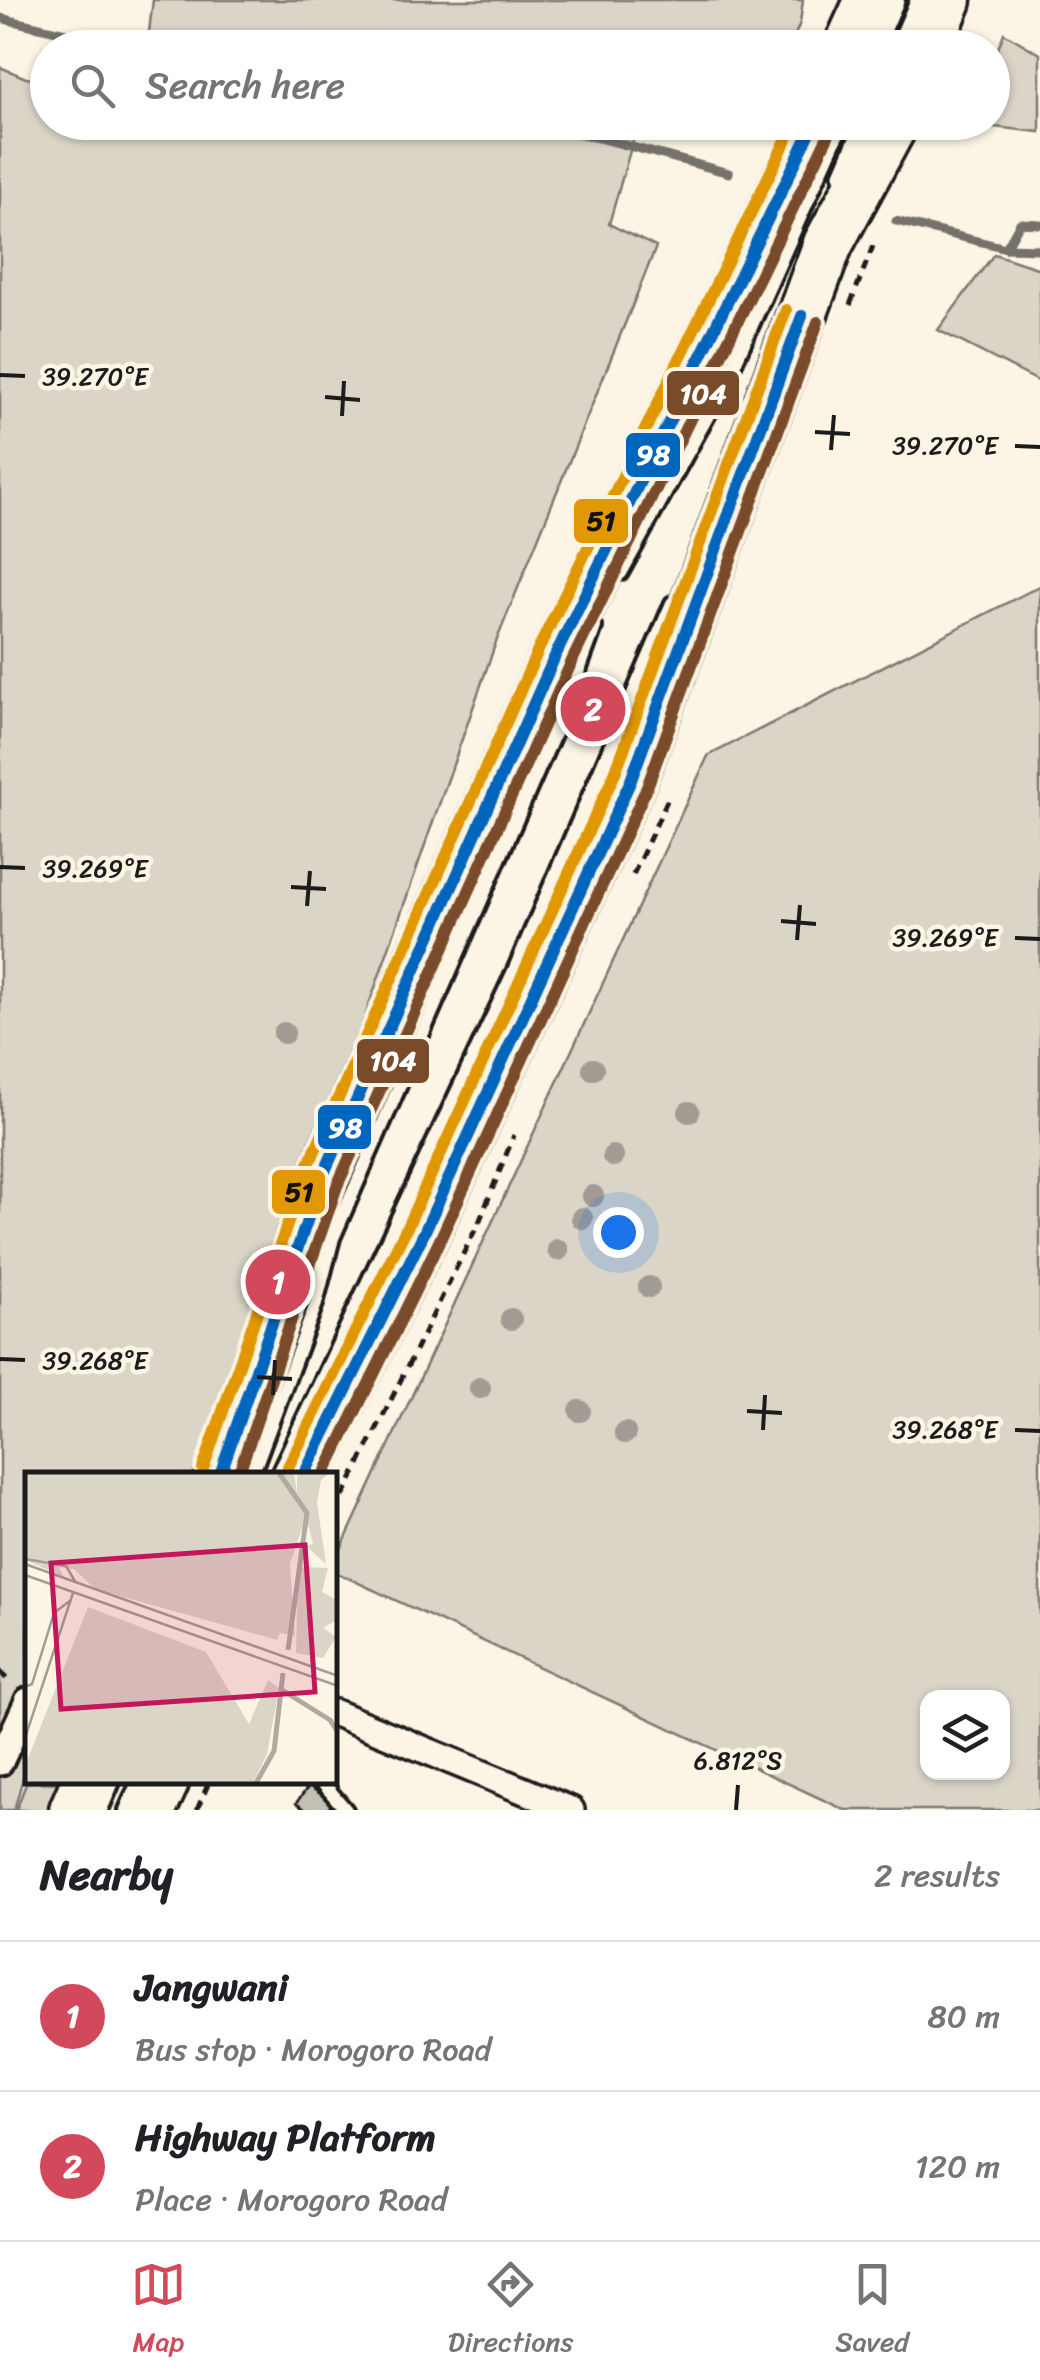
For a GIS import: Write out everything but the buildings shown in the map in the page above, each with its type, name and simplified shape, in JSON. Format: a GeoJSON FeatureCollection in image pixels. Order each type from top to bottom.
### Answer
{"type":"FeatureCollection","features":[{"type":"Feature","properties":{"kind":"highway"},"geometry":{"type":"LineString","coordinates":[[856,30],[870,0]]}},
{"type":"Feature","properties":{"kind":"highway"},"geometry":{"type":"LineString","coordinates":[[934,30],[947,0]]}},
{"type":"Feature","properties":{"kind":"highway"},"geometry":{"type":"LineString","coordinates":[[221,1472],[320,1180],[556,654],[769,224],[815,140]]}},
{"type":"Feature","properties":{"kind":"highway"},"geometry":{"type":"LineString","coordinates":[[305,1472],[423,1235],[630,780],[828,244],[876,140]]}},
{"type":"Feature","properties":{"kind":"highway"},"geometry":{"type":"LineString","coordinates":[[74,1810],[85,1785]]}},
{"type":"Feature","properties":{"kind":"highway"},"geometry":{"type":"LineString","coordinates":[[152,1810],[163,1785]]}},
{"type":"Feature","properties":{"kind":"street"},"geometry":{"type":"LineString","coordinates":[[0,1762],[25,1708]]}},
{"type":"Feature","properties":{"kind":"street"},"geometry":{"type":"LineString","coordinates":[[338,1714],[571,1810]]}},
{"type":"Feature","properties":{"kind":"lane"},"geometry":{"type":"LineString","coordinates":[[884,30],[898,0]]}},
{"type":"Feature","properties":{"kind":"lane"},"geometry":{"type":"LineString","coordinates":[[904,30],[917,0]]}},
{"type":"Feature","properties":{"kind":"lane"},"geometry":{"type":"LineString","coordinates":[[253,1472],[316,1304],[333,1238],[565,709],[589,639],[618,578],[726,383],[818,140]]}},
{"type":"Feature","properties":{"kind":"lane"},"geometry":{"type":"LineString","coordinates":[[835,186],[873,140]]}},
{"type":"Feature","properties":{"kind":"lane"},"geometry":{"type":"LineString","coordinates":[[279,1472],[513,973],[673,600],[790,291]]}},
{"type":"Feature","properties":{"kind":"lane"},"geometry":{"type":"LineString","coordinates":[[101,1810],[112,1785]]}},
{"type":"Feature","properties":{"kind":"lane"},"geometry":{"type":"LineString","coordinates":[[126,1810],[137,1785]]}},
{"type":"Feature","properties":{"kind":"lane"},"geometry":{"type":"LineString","coordinates":[[325,1785],[346,1810]]}},
{"type":"Feature","properties":{"kind":"path"},"geometry":{"type":"LineString","coordinates":[[198,1810],[208,1785]]}},
{"type":"Feature","properties":{"kind":"shaded area"},"geometry":{"type":"Polygon","coordinates":[[[153,0],[803,0],[797,30],[149,30],[153,0]]]}},
{"type":"Feature","properties":{"kind":"shaded area"},"geometry":{"type":"Polygon","coordinates":[[[1010,36],[1040,54],[1040,132],[1010,129],[1010,36]]]}},
{"type":"Feature","properties":{"kind":"shaded area"},"geometry":{"type":"Polygon","coordinates":[[[0,67],[30,78],[30,140],[633,140],[609,224],[656,247],[496,642],[302,1196],[217,1472],[25,1472],[25,1771],[14,1810],[0,1810],[0,67]]]}},
{"type":"Feature","properties":{"kind":"shaded area"},"geometry":{"type":"Polygon","coordinates":[[[994,254],[1040,269],[1040,382],[938,330],[994,254]]]}},
{"type":"Feature","properties":{"kind":"shaded area"},"geometry":{"type":"Polygon","coordinates":[[[1040,586],[1040,1810],[845,1810],[338,1573],[338,1556],[708,756],[1040,586]]]}},
{"type":"Feature","properties":{"kind":"shaded area"},"geometry":{"type":"Polygon","coordinates":[[[25,1785],[67,1785],[51,1810],[16,1810],[25,1785]]]}},
{"type":"Feature","properties":{"kind":"waterway"},"geometry":{"type":"LineString","coordinates":[[0,18],[52,30]]}},
{"type":"Feature","properties":{"kind":"waterway"},"geometry":{"type":"LineString","coordinates":[[607,140],[729,173]]}},
{"type":"Feature","properties":{"kind":"waterway"},"geometry":{"type":"LineString","coordinates":[[896,221],[1006,248],[1040,249]]}},
{"type":"Feature","properties":{"kind":"waterway"},"geometry":{"type":"LineString","coordinates":[[1006,248],[1020,223],[1040,224]]}},
{"type":"Feature","properties":{"kind":"transit line","name":"51"},"geometry":{"type":"LineString","coordinates":[[203,1469],[305,1173],[540,646],[786,140]]}},
{"type":"Feature","properties":{"kind":"transit line","name":"98"},"geometry":{"type":"LineString","coordinates":[[221,1472],[321,1180],[556,654],[806,140]]}},
{"type":"Feature","properties":{"kind":"transit line","name":"104"},"geometry":{"type":"LineString","coordinates":[[239,1472],[337,1186],[572,661],[826,140]]}},
{"type":"Feature","properties":{"kind":"transit line","name":"51"},"geometry":{"type":"LineString","coordinates":[[288,1467],[407,1227],[615,773],[786,310]]}},
{"type":"Feature","properties":{"kind":"transit line","name":"98"},"geometry":{"type":"LineString","coordinates":[[305,1472],[423,1235],[631,780],[802,316]]}},
{"type":"Feature","properties":{"kind":"transit line","name":"104"},"geometry":{"type":"LineString","coordinates":[[325,1472],[439,1242],[647,787],[818,322]]}},
{"type":"Feature","properties":{"kind":"place","name":"Highway Platform"},"geometry":{"type":"Point","coordinates":[593,709]}},
{"type":"Feature","properties":{"kind":"place","name":"Jangwani"},"geometry":{"type":"Point","coordinates":[278,1282]}}]}
